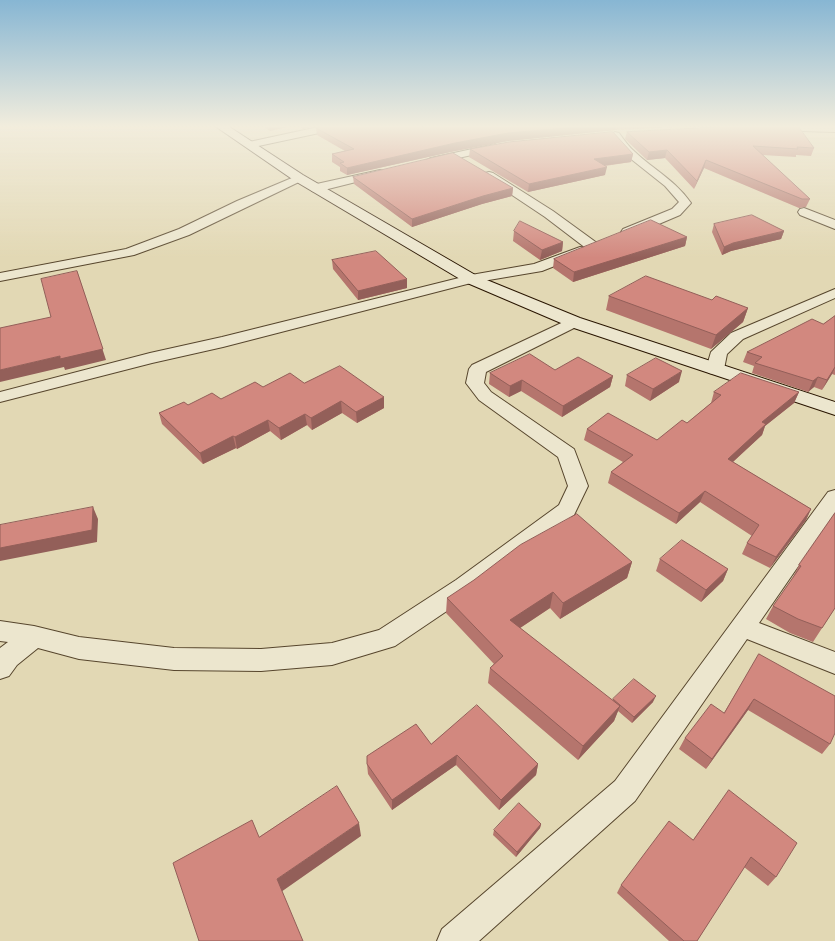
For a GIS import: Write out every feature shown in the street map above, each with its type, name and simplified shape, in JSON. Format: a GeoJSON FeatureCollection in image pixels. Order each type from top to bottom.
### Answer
{"type":"FeatureCollection","features":[{"type":"Feature","properties":{"kind":"street"},"geometry":{"type":"LineString","coordinates":[[287,170],[472,279],[574,322],[835,408]]}},
{"type":"Feature","properties":{"kind":"street"},"geometry":{"type":"LineString","coordinates":[[316,188],[393,170]]}},
{"type":"Feature","properties":{"kind":"street"},"geometry":{"type":"LineString","coordinates":[[480,170],[530,201],[592,246]]}},
{"type":"Feature","properties":{"kind":"street"},"geometry":{"type":"LineString","coordinates":[[0,397],[143,360],[223,342],[472,279],[537,268],[676,212],[685,203],[680,195],[651,170]]}},
{"type":"Feature","properties":{"kind":"street"},"geometry":{"type":"LineString","coordinates":[[0,277],[129,252],[184,232],[299,178]]}},
{"type":"Feature","properties":{"kind":"street"},"geometry":{"type":"LineString","coordinates":[[804,212],[835,225]]}},
{"type":"Feature","properties":{"kind":"street"},"geometry":{"type":"LineString","coordinates":[[715,369],[719,352],[737,336],[835,294]]}},
{"type":"Feature","properties":{"kind":"street"},"geometry":{"type":"LineString","coordinates":[[0,631],[34,636],[79,648],[174,659],[261,660],[332,654],[386,639],[464,587],[567,510],[578,486],[567,454],[485,396],[475,383],[478,369],[574,322]]}},
{"type":"Feature","properties":{"kind":"street"},"geometry":{"type":"LineString","coordinates":[[454,941],[625,791],[835,497]]}},
{"type":"Feature","properties":{"kind":"street"},"geometry":{"type":"LineString","coordinates":[[742,627],[835,663]]}},
{"type":"Feature","properties":{"kind":"street"},"geometry":{"type":"LineString","coordinates":[[0,668],[8,657],[34,636]]}},
{"type":"Feature","properties":{"kind":"building"},"geometry":{"type":"Polygon","coordinates":[[[383,170],[482,170],[513,188],[412,219],[353,177],[383,170]]]}},
{"type":"Feature","properties":{"kind":"building"},"geometry":{"type":"Polygon","coordinates":[[[505,170],[594,170],[529,184],[505,170]]]}},
{"type":"Feature","properties":{"kind":"building"},"geometry":{"type":"Polygon","coordinates":[[[686,170],[702,170],[697,181],[686,170]]]}},
{"type":"Feature","properties":{"kind":"building"},"geometry":{"type":"Polygon","coordinates":[[[730,170],[779,170],[810,199],[802,199],[730,170]]]}},
{"type":"Feature","properties":{"kind":"building"},"geometry":{"type":"Polygon","coordinates":[[[752,215],[784,231],[733,243],[724,247],[714,224],[752,215]]]}},
{"type":"Feature","properties":{"kind":"building"},"geometry":{"type":"Polygon","coordinates":[[[651,220],[687,237],[574,272],[554,259],[651,220]]]}},
{"type":"Feature","properties":{"kind":"building"},"geometry":{"type":"Polygon","coordinates":[[[520,221],[563,242],[542,250],[514,231],[520,221]]]}},
{"type":"Feature","properties":{"kind":"building"},"geometry":{"type":"Polygon","coordinates":[[[376,251],[407,279],[358,291],[332,260],[376,251]]]}},
{"type":"Feature","properties":{"kind":"building"},"geometry":{"type":"Polygon","coordinates":[[[77,271],[103,349],[60,359],[60,356],[0,370],[0,328],[51,317],[41,279],[77,271]]]}},
{"type":"Feature","properties":{"kind":"building"},"geometry":{"type":"Polygon","coordinates":[[[646,276],[712,300],[716,296],[748,308],[716,335],[609,296],[646,276]]]}},
{"type":"Feature","properties":{"kind":"building"},"geometry":{"type":"Polygon","coordinates":[[[835,316],[835,367],[827,380],[818,377],[813,381],[755,363],[762,357],[747,352],[812,319],[823,324],[835,316]]]}},
{"type":"Feature","properties":{"kind":"building"},"geometry":{"type":"Polygon","coordinates":[[[530,354],[555,370],[578,357],[613,376],[563,406],[522,380],[510,386],[490,373],[530,354]]]}},
{"type":"Feature","properties":{"kind":"building"},"geometry":{"type":"Polygon","coordinates":[[[656,358],[682,371],[653,389],[627,375],[656,358]]]}},
{"type":"Feature","properties":{"kind":"building"},"geometry":{"type":"Polygon","coordinates":[[[340,366],[384,397],[356,412],[341,401],[311,418],[305,414],[279,428],[268,420],[200,453],[159,413],[184,402],[188,405],[212,393],[221,399],[255,382],[263,387],[290,373],[304,383],[340,366]]]}},
{"type":"Feature","properties":{"kind":"building"},"geometry":{"type":"Polygon","coordinates":[[[741,373],[799,392],[762,422],[766,424],[728,459],[811,509],[776,557],[747,543],[759,525],[705,491],[679,513],[611,472],[633,455],[587,429],[608,413],[657,440],[682,420],[687,423],[721,395],[714,392],[741,373]]]}},
{"type":"Feature","properties":{"kind":"building"},"geometry":{"type":"Polygon","coordinates":[[[93,507],[92,530],[0,548],[0,525],[93,507]]]}},
{"type":"Feature","properties":{"kind":"building"},"geometry":{"type":"Polygon","coordinates":[[[835,513],[835,608],[822,628],[798,619],[773,606],[835,513]]]}},
{"type":"Feature","properties":{"kind":"building"},"geometry":{"type":"Polygon","coordinates":[[[577,514],[632,562],[563,603],[553,592],[510,620],[620,706],[583,746],[490,668],[503,656],[447,598],[474,580],[520,545],[577,514]]]}},
{"type":"Feature","properties":{"kind":"building"},"geometry":{"type":"Polygon","coordinates":[[[682,540],[728,569],[706,590],[660,559],[682,540]]]}},
{"type":"Feature","properties":{"kind":"building"},"geometry":{"type":"Polygon","coordinates":[[[759,654],[835,696],[835,733],[830,744],[754,699],[712,759],[685,738],[711,704],[724,713],[759,654]]]}},
{"type":"Feature","properties":{"kind":"building"},"geometry":{"type":"Polygon","coordinates":[[[634,679],[656,696],[634,717],[613,699],[634,679]]]}},
{"type":"Feature","properties":{"kind":"building"},"geometry":{"type":"Polygon","coordinates":[[[477,705],[538,764],[501,800],[457,755],[392,800],[367,764],[367,756],[416,724],[431,744],[477,705]]]}},
{"type":"Feature","properties":{"kind":"building"},"geometry":{"type":"Polygon","coordinates":[[[337,786],[359,823],[277,879],[303,941],[199,941],[173,863],[252,820],[259,837],[337,786]]]}},
{"type":"Feature","properties":{"kind":"building"},"geometry":{"type":"Polygon","coordinates":[[[729,790],[797,843],[776,877],[751,857],[697,941],[684,941],[621,885],[669,821],[693,840],[729,790]]]}},
{"type":"Feature","properties":{"kind":"building"},"geometry":{"type":"Polygon","coordinates":[[[519,803],[541,824],[517,852],[494,830],[519,803]]]}}]}
